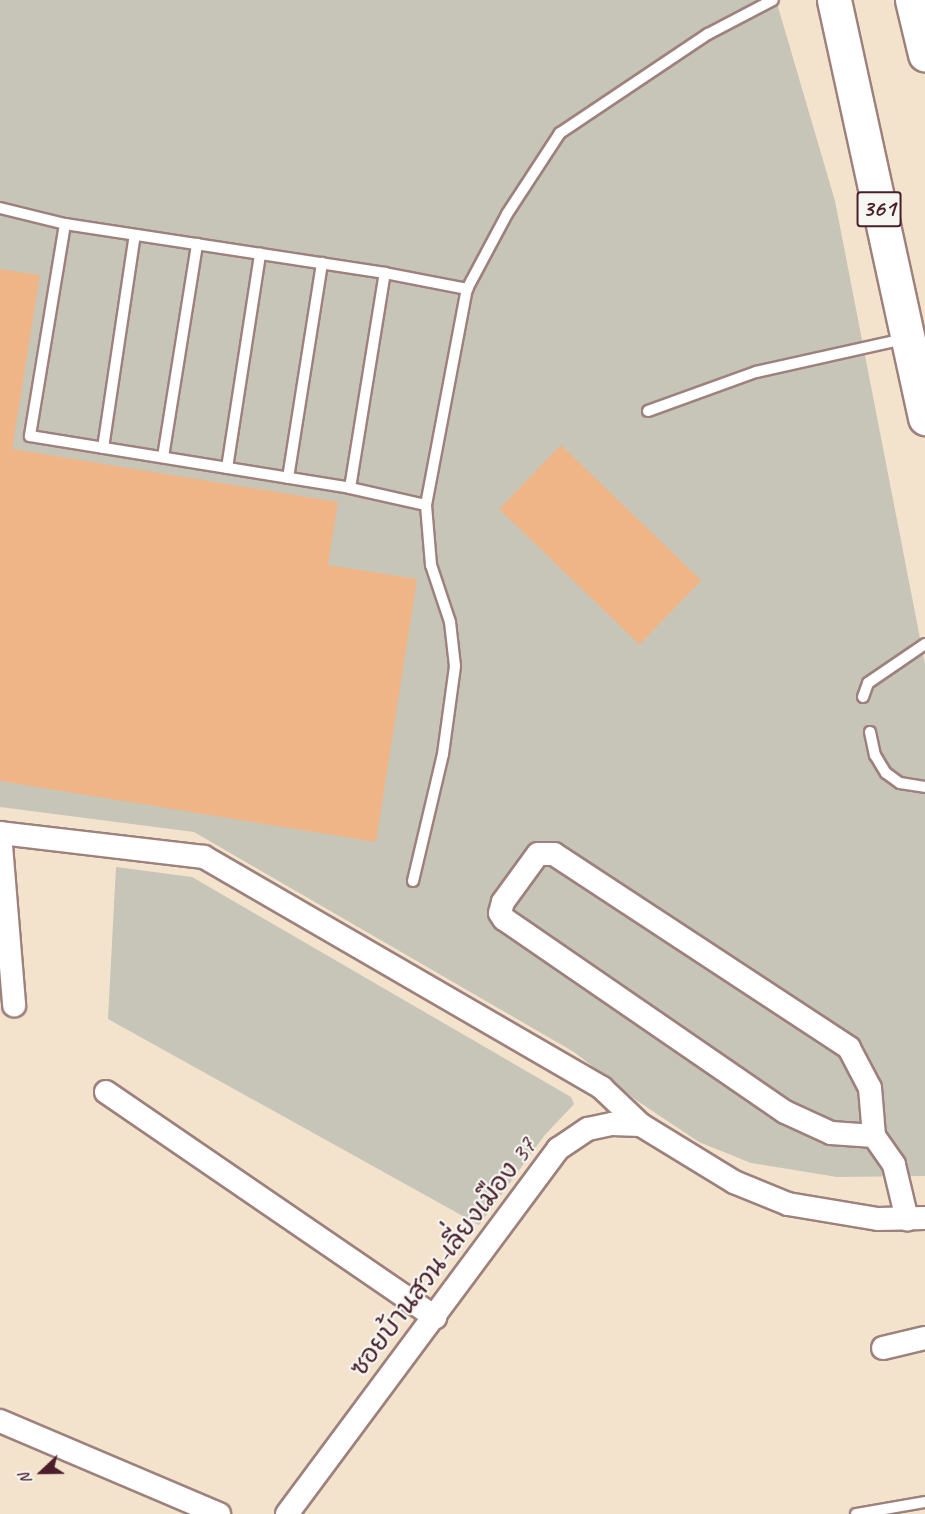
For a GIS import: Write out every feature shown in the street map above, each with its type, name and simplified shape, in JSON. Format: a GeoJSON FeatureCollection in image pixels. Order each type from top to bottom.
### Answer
{"type":"FeatureCollection","features":[{"type":"Feature","properties":{"kind":"highway","name":"361"},"geometry":{"type":"LineString","coordinates":[[834,0],[925,418]]}},
{"type":"Feature","properties":{"kind":"highway"},"geometry":{"type":"LineString","coordinates":[[912,0],[925,54]]}},
{"type":"Feature","properties":{"kind":"street"},"geometry":{"type":"LineString","coordinates":[[14,1005],[0,833],[204,857],[602,1088],[642,1125]]}},
{"type":"Feature","properties":{"kind":"street"},"geometry":{"type":"LineString","coordinates":[[874,1136],[831,1133],[785,1112],[504,920],[500,907],[537,854],[554,854],[849,1048],[870,1088],[874,1136],[894,1165],[916,1219]]}},
{"type":"Feature","properties":{"kind":"street"},"geometry":{"type":"LineString","coordinates":[[106,1092],[435,1317]]}},
{"type":"Feature","properties":{"kind":"street","name":"ซอยบ้านสวน-เลี่ยงเมือง 37"},"geometry":{"type":"LineString","coordinates":[[287,1514],[558,1149],[588,1129],[612,1124],[642,1125],[734,1182],[788,1204],[878,1219],[916,1219]]}},
{"type":"Feature","properties":{"kind":"street"},"geometry":{"type":"LineString","coordinates":[[883,1348],[925,1338]]}},
{"type":"Feature","properties":{"kind":"street"},"geometry":{"type":"LineString","coordinates":[[0,1420],[219,1514]]}},
{"type":"Feature","properties":{"kind":"lane"},"geometry":{"type":"LineString","coordinates":[[413,881],[443,754],[455,666],[450,622],[431,565],[426,505],[467,289],[507,214],[560,133],[708,34],[772,0]]}},
{"type":"Feature","properties":{"kind":"lane"},"geometry":{"type":"LineString","coordinates":[[0,208],[65,224],[385,273],[467,289]]}},
{"type":"Feature","properties":{"kind":"lane"},"geometry":{"type":"LineString","coordinates":[[65,224],[30,436],[350,488],[426,505]]}},
{"type":"Feature","properties":{"kind":"lane"},"geometry":{"type":"LineString","coordinates":[[103,448],[135,235]]}},
{"type":"Feature","properties":{"kind":"lane"},"geometry":{"type":"LineString","coordinates":[[163,458],[197,244]]}},
{"type":"Feature","properties":{"kind":"lane"},"geometry":{"type":"LineString","coordinates":[[227,468],[260,254]]}},
{"type":"Feature","properties":{"kind":"lane"},"geometry":{"type":"LineString","coordinates":[[288,478],[322,263]]}},
{"type":"Feature","properties":{"kind":"lane"},"geometry":{"type":"LineString","coordinates":[[350,488],[385,273]]}},
{"type":"Feature","properties":{"kind":"lane"},"geometry":{"type":"LineString","coordinates":[[648,411],[756,372],[907,338]]}},
{"type":"Feature","properties":{"kind":"lane"},"geometry":{"type":"LineString","coordinates":[[863,697],[868,683],[925,644]]}},
{"type":"Feature","properties":{"kind":"lane"},"geometry":{"type":"LineString","coordinates":[[870,732],[875,755],[886,773],[900,783],[925,787]]}},
{"type":"Feature","properties":{"kind":"lane"},"geometry":{"type":"LineString","coordinates":[[856,1514],[925,1502]]}},
{"type":"Feature","properties":{"kind":"shaded area"},"geometry":{"type":"Polygon","coordinates":[[[0,0],[776,0],[835,201],[925,664],[925,1176],[837,1177],[751,1163],[699,1142],[636,1100],[574,1052],[194,832],[0,807],[0,0]]]}},
{"type":"Feature","properties":{"kind":"shaded area"},"geometry":{"type":"Polygon","coordinates":[[[116,867],[192,877],[571,1097],[574,1104],[544,1136],[479,1225],[108,1019],[116,867]]]}},
{"type":"Feature","properties":{"kind":"building"},"geometry":{"type":"Polygon","coordinates":[[[0,269],[40,275],[12,449],[338,502],[328,565],[417,579],[376,842],[0,781],[0,269]]]}},
{"type":"Feature","properties":{"kind":"building"},"geometry":{"type":"Polygon","coordinates":[[[561,445],[701,580],[639,644],[499,509],[561,445]]]}}]}
